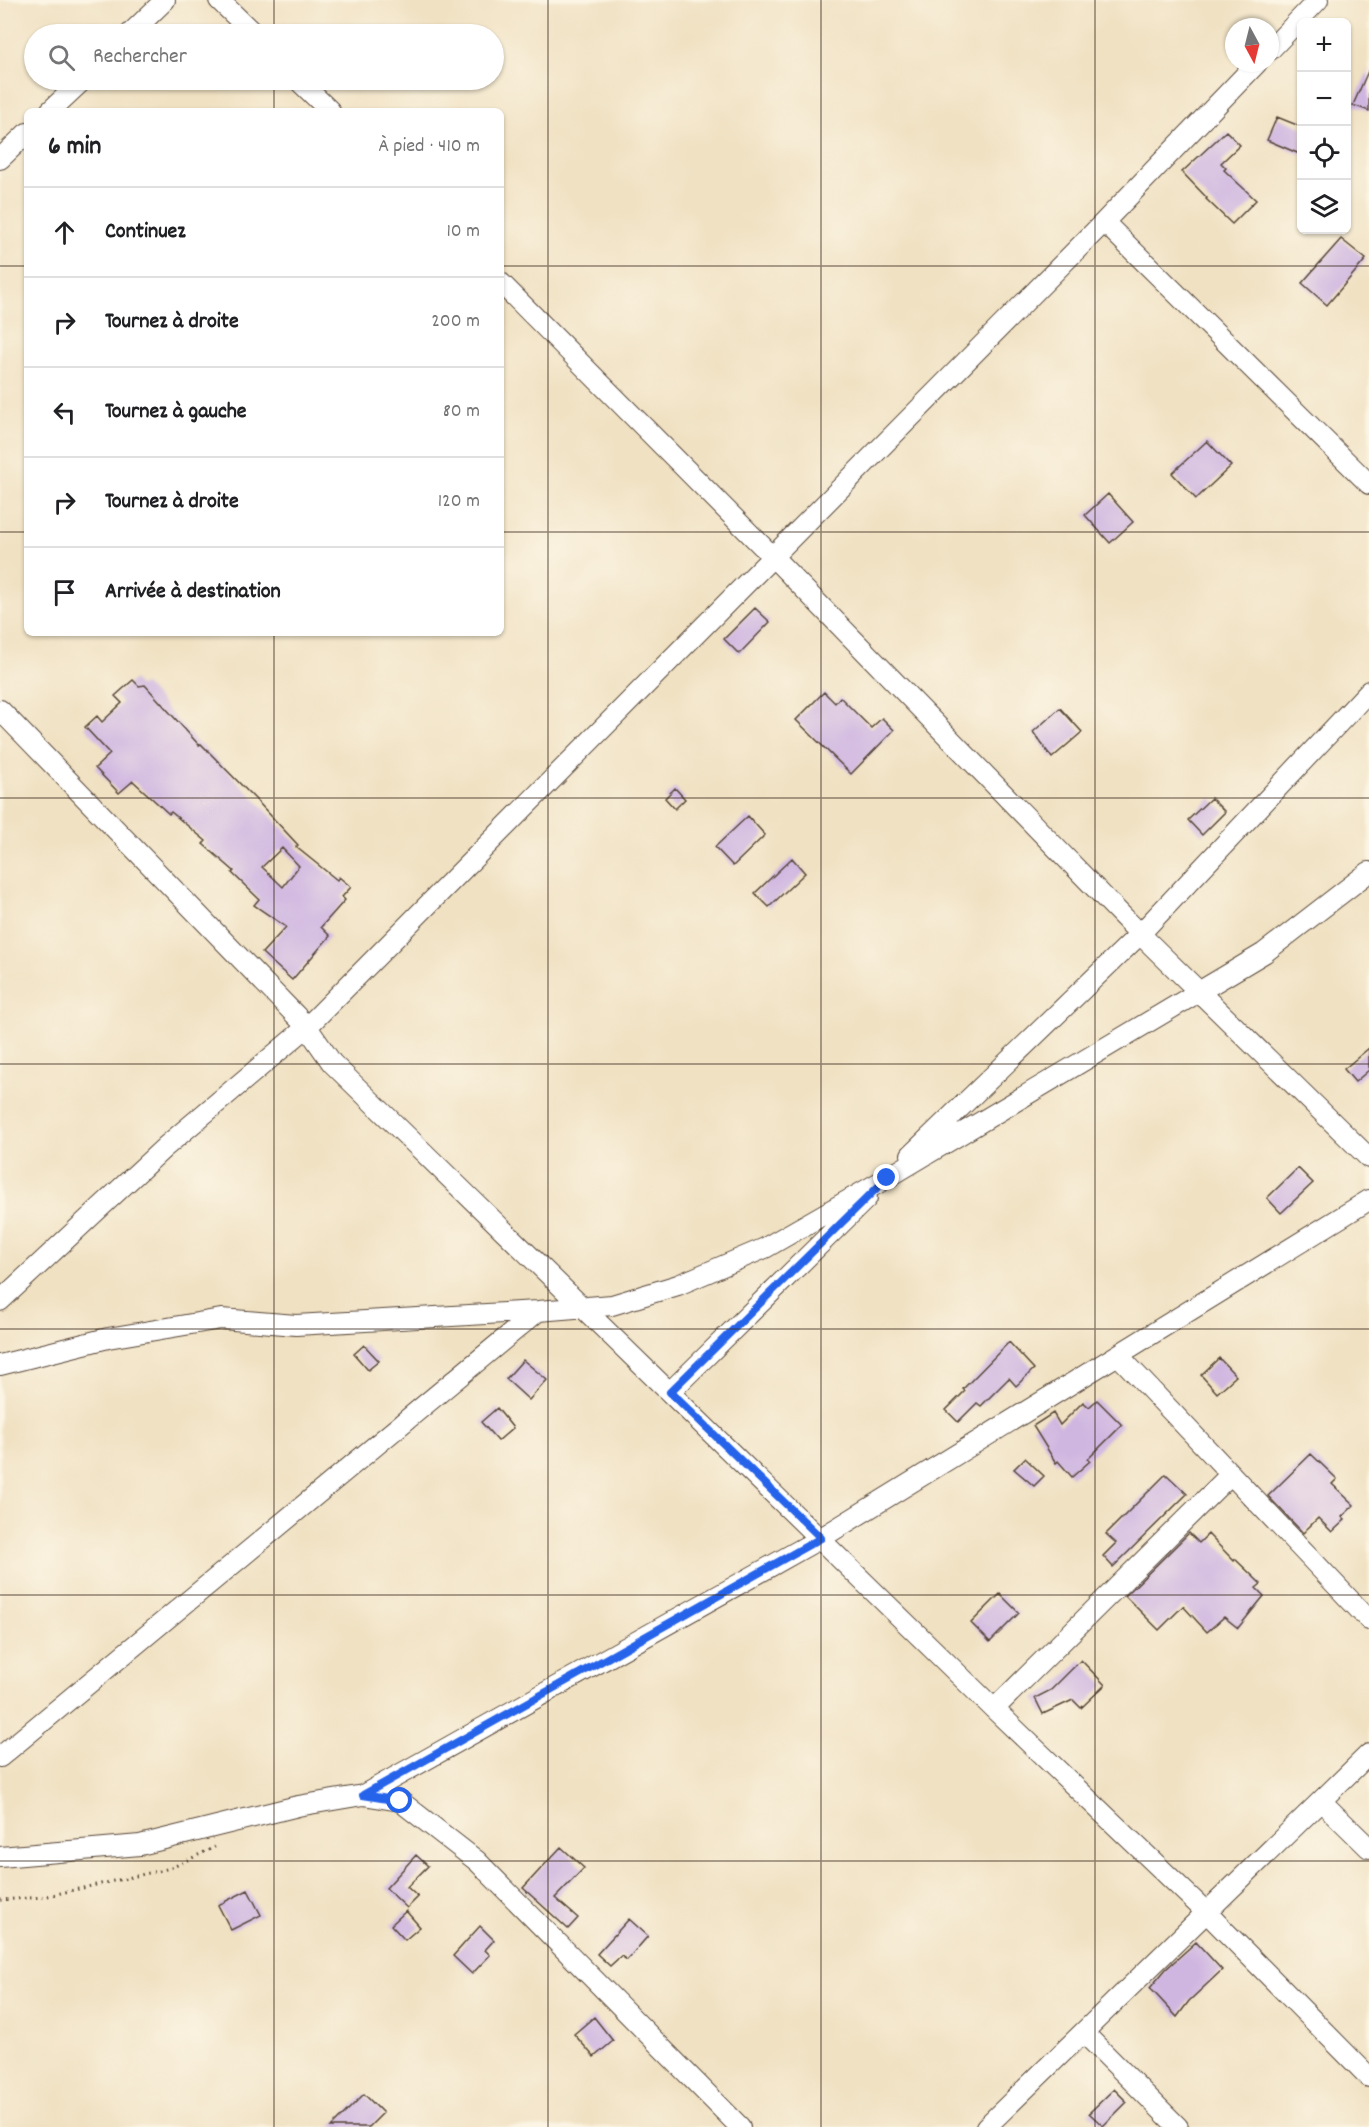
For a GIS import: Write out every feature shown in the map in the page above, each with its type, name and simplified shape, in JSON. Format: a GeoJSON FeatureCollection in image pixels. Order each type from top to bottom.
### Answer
{"type":"FeatureCollection","features":[{"type":"Feature","properties":{"kind":"street"},"geometry":{"type":"LineString","coordinates":[[140,24],[165,0]]}},
{"type":"Feature","properties":{"kind":"street"},"geometry":{"type":"LineString","coordinates":[[219,0],[244,24]]}},
{"type":"Feature","properties":{"kind":"street"},"geometry":{"type":"LineString","coordinates":[[1279,41],[1318,0]]}},
{"type":"Feature","properties":{"kind":"street"},"geometry":{"type":"LineString","coordinates":[[0,1301],[165,1147],[307,1027],[1104,222],[1248,72]]}},
{"type":"Feature","properties":{"kind":"street"},"geometry":{"type":"LineString","coordinates":[[53,108],[72,90]]}},
{"type":"Feature","properties":{"kind":"street"},"geometry":{"type":"LineString","coordinates":[[308,90],[327,108]]}},
{"type":"Feature","properties":{"kind":"street"},"geometry":{"type":"LineString","coordinates":[[0,159],[24,136]]}},
{"type":"Feature","properties":{"kind":"street"},"geometry":{"type":"LineString","coordinates":[[1104,222],[1369,484]]}},
{"type":"Feature","properties":{"kind":"street"},"geometry":{"type":"LineString","coordinates":[[504,286],[1140,934],[1369,1158]]}},
{"type":"Feature","properties":{"kind":"street"},"geometry":{"type":"LineString","coordinates":[[670,1392],[887,1178],[1140,934],[1369,692]]}},
{"type":"Feature","properties":{"kind":"street"},"geometry":{"type":"LineString","coordinates":[[0,710],[307,1027],[332,1063],[994,1709],[1207,1913],[1369,2077]]}},
{"type":"Feature","properties":{"kind":"street"},"geometry":{"type":"LineString","coordinates":[[0,1365],[108,1338],[221,1319],[296,1325],[584,1308],[612,1305],[678,1285],[754,1252],[887,1178],[1264,953],[1369,872]]}},
{"type":"Feature","properties":{"kind":"street"},"geometry":{"type":"LineString","coordinates":[[363,1795],[821,1538],[1369,1200]]}},
{"type":"Feature","properties":{"kind":"street"},"geometry":{"type":"LineString","coordinates":[[0,1757],[538,1311]]}},
{"type":"Feature","properties":{"kind":"street"},"geometry":{"type":"LineString","coordinates":[[1118,1355],[1369,1620]]}},
{"type":"Feature","properties":{"kind":"street"},"geometry":{"type":"LineString","coordinates":[[994,1709],[1231,1474]]}},
{"type":"Feature","properties":{"kind":"street"},"geometry":{"type":"LineString","coordinates":[[986,2127],[1369,1754]]}},
{"type":"Feature","properties":{"kind":"street"},"geometry":{"type":"LineString","coordinates":[[0,1857],[140,1845],[298,1806],[363,1795],[400,1801],[477,1861],[740,2127]]}},
{"type":"Feature","properties":{"kind":"street"},"geometry":{"type":"LineString","coordinates":[[1321,1801],[1369,1848]]}},
{"type":"Feature","properties":{"kind":"street"},"geometry":{"type":"LineString","coordinates":[[1084,2033],[1178,2127]]}},
{"type":"Feature","properties":{"kind":"path"},"geometry":{"type":"LineString","coordinates":[[0,1900],[43,1897],[171,1868],[224,1842]]}},
{"type":"Feature","properties":{"kind":"building"},"geometry":{"type":"Polygon","coordinates":[[[1369,69],[1369,111],[1353,105],[1369,69]]]}},
{"type":"Feature","properties":{"kind":"building"},"geometry":{"type":"Polygon","coordinates":[[[1277,117],[1297,125],[1297,153],[1267,140],[1277,117]]]}},
{"type":"Feature","properties":{"kind":"building"},"geometry":{"type":"Polygon","coordinates":[[[1226,131],[1240,145],[1221,163],[1226,168],[1224,170],[1256,200],[1232,224],[1182,172],[1226,131]]]}},
{"type":"Feature","properties":{"kind":"building"},"geometry":{"type":"Polygon","coordinates":[[[1341,239],[1366,259],[1327,305],[1302,283],[1341,239]]]}},
{"type":"Feature","properties":{"kind":"building"},"geometry":{"type":"Polygon","coordinates":[[[1207,441],[1231,466],[1196,499],[1172,473],[1207,441]]]}},
{"type":"Feature","properties":{"kind":"building"},"geometry":{"type":"Polygon","coordinates":[[[1108,494],[1133,522],[1110,543],[1085,515],[1108,494]]]}},
{"type":"Feature","properties":{"kind":"building"},"geometry":{"type":"Polygon","coordinates":[[[755,608],[770,622],[739,654],[724,639],[755,608]]]}},
{"type":"Feature","properties":{"kind":"building"},"geometry":{"type":"Polygon","coordinates":[[[133,680],[139,686],[145,685],[199,745],[201,744],[259,803],[298,845],[296,847],[337,880],[339,877],[351,887],[342,897],[345,900],[321,927],[330,936],[292,980],[262,953],[286,927],[254,905],[259,899],[232,873],[234,871],[203,844],[206,841],[171,812],[169,814],[133,781],[119,793],[95,768],[110,754],[85,727],[97,716],[102,722],[122,703],[115,696],[133,680]],[[282,848],[262,867],[283,887],[299,866],[282,848]]]}},
{"type":"Feature","properties":{"kind":"building"},"geometry":{"type":"Polygon","coordinates":[[[824,692],[835,703],[840,697],[871,728],[882,718],[894,730],[851,774],[796,720],[824,692]]]}},
{"type":"Feature","properties":{"kind":"building"},"geometry":{"type":"Polygon","coordinates":[[[1060,708],[1082,732],[1052,758],[1033,732],[1060,708]]]}},
{"type":"Feature","properties":{"kind":"building"},"geometry":{"type":"Polygon","coordinates":[[[675,788],[685,799],[675,809],[665,798],[675,788]]]}},
{"type":"Feature","properties":{"kind":"building"},"geometry":{"type":"Polygon","coordinates":[[[1211,798],[1225,812],[1202,835],[1188,820],[1211,798]]]}},
{"type":"Feature","properties":{"kind":"building"},"geometry":{"type":"Polygon","coordinates":[[[748,816],[765,835],[733,866],[715,847],[748,816]]]}},
{"type":"Feature","properties":{"kind":"building"},"geometry":{"type":"Polygon","coordinates":[[[792,858],[805,873],[769,907],[755,893],[792,858]]]}},
{"type":"Feature","properties":{"kind":"building"},"geometry":{"type":"Polygon","coordinates":[[[1369,1048],[1369,1070],[1355,1082],[1344,1069],[1369,1048]]]}},
{"type":"Feature","properties":{"kind":"building"},"geometry":{"type":"Polygon","coordinates":[[[1298,1168],[1313,1183],[1281,1213],[1267,1198],[1298,1168]]]}},
{"type":"Feature","properties":{"kind":"building"},"geometry":{"type":"Polygon","coordinates":[[[1009,1342],[1034,1369],[1016,1386],[1009,1378],[981,1406],[977,1403],[958,1422],[946,1410],[965,1391],[963,1389],[1009,1342]]]}},
{"type":"Feature","properties":{"kind":"building"},"geometry":{"type":"Polygon","coordinates":[[[364,1345],[379,1361],[368,1370],[354,1354],[364,1345]]]}},
{"type":"Feature","properties":{"kind":"building"},"geometry":{"type":"Polygon","coordinates":[[[1219,1358],[1236,1376],[1217,1393],[1201,1375],[1219,1358]]]}},
{"type":"Feature","properties":{"kind":"building"},"geometry":{"type":"Polygon","coordinates":[[[523,1360],[547,1380],[529,1400],[506,1379],[523,1360]]]}},
{"type":"Feature","properties":{"kind":"building"},"geometry":{"type":"Polygon","coordinates":[[[1097,1400],[1122,1425],[1088,1459],[1090,1461],[1072,1477],[1058,1461],[1056,1463],[1033,1426],[1053,1413],[1060,1425],[1083,1402],[1089,1407],[1097,1400]]]}},
{"type":"Feature","properties":{"kind":"building"},"geometry":{"type":"Polygon","coordinates":[[[497,1408],[513,1428],[498,1441],[481,1422],[497,1408]]]}},
{"type":"Feature","properties":{"kind":"building"},"geometry":{"type":"Polygon","coordinates":[[[1311,1454],[1337,1479],[1332,1484],[1354,1505],[1342,1517],[1345,1520],[1332,1532],[1318,1518],[1303,1533],[1268,1496],[1311,1454]]]}},
{"type":"Feature","properties":{"kind":"building"},"geometry":{"type":"Polygon","coordinates":[[[1025,1458],[1044,1476],[1034,1486],[1014,1469],[1025,1458]]]}},
{"type":"Feature","properties":{"kind":"building"},"geometry":{"type":"Polygon","coordinates":[[[1166,1474],[1187,1494],[1113,1567],[1103,1556],[1116,1543],[1106,1534],[1166,1474]]]}},
{"type":"Feature","properties":{"kind":"building"},"geometry":{"type":"Polygon","coordinates":[[[1189,1533],[1199,1543],[1208,1534],[1261,1584],[1256,1588],[1264,1596],[1238,1628],[1224,1617],[1207,1632],[1183,1606],[1159,1630],[1125,1596],[1189,1533]]]}},
{"type":"Feature","properties":{"kind":"building"},"geometry":{"type":"Polygon","coordinates":[[[1000,1594],[1019,1613],[990,1642],[971,1623],[1000,1594]]]}},
{"type":"Feature","properties":{"kind":"building"},"geometry":{"type":"Polygon","coordinates":[[[1081,1660],[1105,1685],[1081,1708],[1073,1700],[1043,1714],[1035,1698],[1051,1690],[1081,1660]]]}},
{"type":"Feature","properties":{"kind":"building"},"geometry":{"type":"Polygon","coordinates":[[[561,1847],[584,1868],[555,1898],[578,1918],[568,1929],[523,1888],[561,1847]]]}},
{"type":"Feature","properties":{"kind":"building"},"geometry":{"type":"Polygon","coordinates":[[[416,1855],[428,1866],[407,1887],[418,1897],[407,1908],[386,1888],[416,1855]]]}},
{"type":"Feature","properties":{"kind":"building"},"geometry":{"type":"Polygon","coordinates":[[[248,1890],[261,1915],[231,1930],[218,1905],[248,1890]]]}},
{"type":"Feature","properties":{"kind":"building"},"geometry":{"type":"Polygon","coordinates":[[[406,1911],[420,1927],[405,1940],[391,1925],[406,1911]]]}},
{"type":"Feature","properties":{"kind":"building"},"geometry":{"type":"Polygon","coordinates":[[[629,1919],[648,1936],[627,1960],[621,1956],[610,1966],[597,1954],[629,1919]]]}},
{"type":"Feature","properties":{"kind":"building"},"geometry":{"type":"Polygon","coordinates":[[[480,1926],[494,1940],[485,1950],[490,1955],[472,1974],[453,1956],[480,1926]]]}},
{"type":"Feature","properties":{"kind":"building"},"geometry":{"type":"Polygon","coordinates":[[[1196,1942],[1222,1970],[1189,2001],[1177,2017],[1150,1988],[1166,1969],[1196,1942]]]}},
{"type":"Feature","properties":{"kind":"building"},"geometry":{"type":"Polygon","coordinates":[[[594,2017],[613,2041],[594,2057],[574,2034],[594,2017]]]}},
{"type":"Feature","properties":{"kind":"building"},"geometry":{"type":"Polygon","coordinates":[[[1114,2089],[1127,2102],[1103,2126],[1089,2113],[1114,2089]]]}},
{"type":"Feature","properties":{"kind":"building"},"geometry":{"type":"Polygon","coordinates":[[[364,2094],[383,2113],[369,2127],[331,2127],[364,2094]]]}},
{"type":"Feature","properties":{"kind":"route"},"geometry":{"type":"LineString","coordinates":[[400,1801],[363,1795],[821,1538],[670,1392],[887,1178]]}}]}
